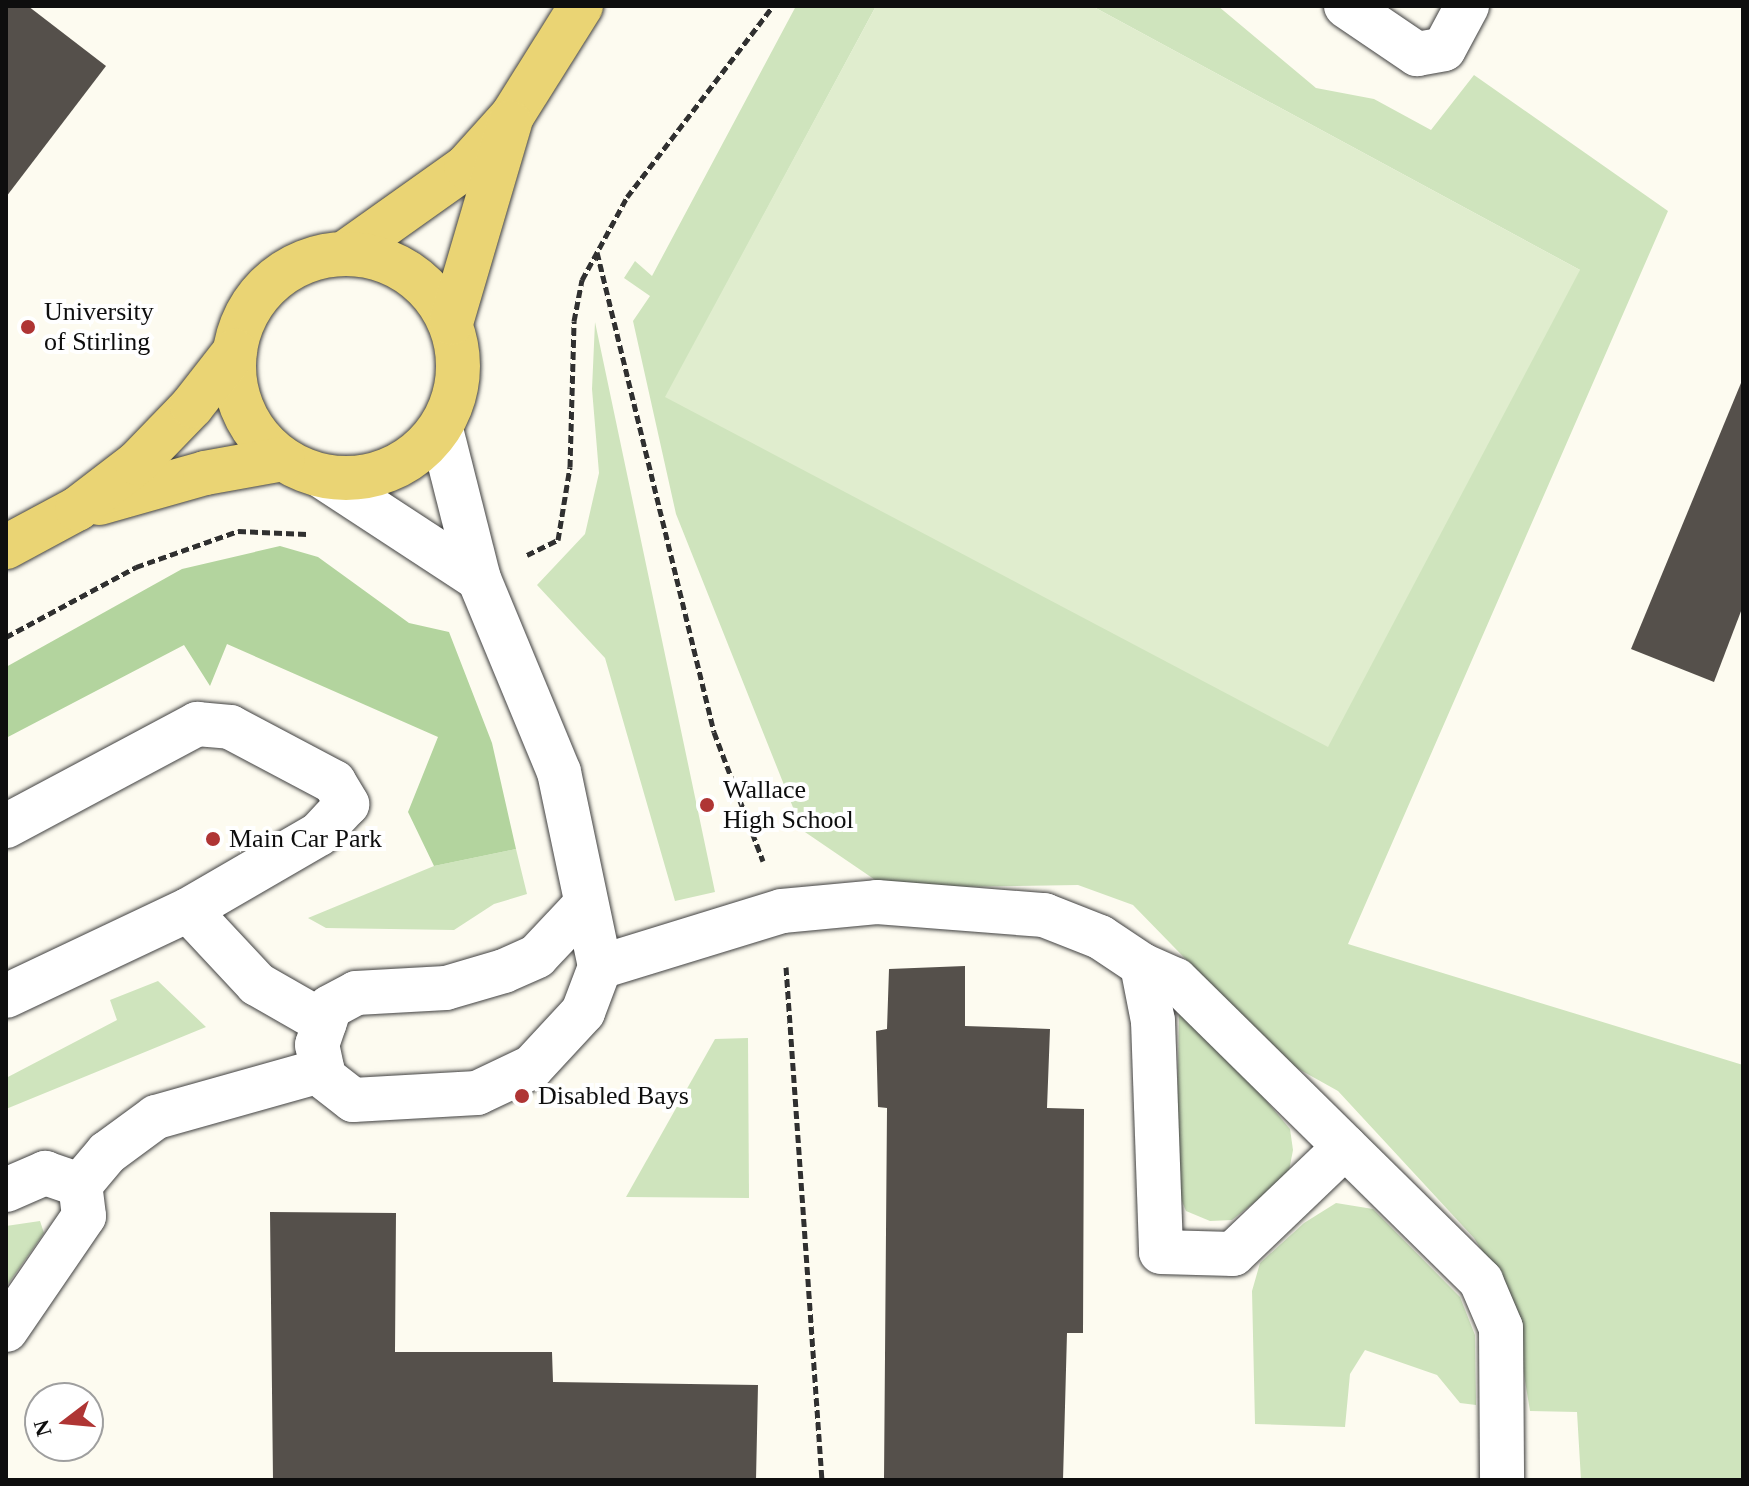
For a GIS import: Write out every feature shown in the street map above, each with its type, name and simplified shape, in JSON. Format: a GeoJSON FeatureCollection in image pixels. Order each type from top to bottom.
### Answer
{"type":"FeatureCollection","features":[{"type":"Feature","properties":{"kind":"main road"},"geometry":{"type":"LineString","coordinates":[[345,253],[466,167],[512,116],[581,6]]}},
{"type":"Feature","properties":{"kind":"main road"},"geometry":{"type":"LineString","coordinates":[[451,323],[512,116]]}},
{"type":"Feature","properties":{"kind":"main road"},"geometry":{"type":"LineString","coordinates":[[345,253],[378,257],[408,271],[434,294],[451,323],[458,371],[456,395],[441,429],[418,454],[389,471],[357,479],[323,477],[283,459],[260,438],[243,412],[235,382],[235,351],[243,320],[260,293],[284,272],[313,258],[345,253]]}},
{"type":"Feature","properties":{"kind":"main road"},"geometry":{"type":"LineString","coordinates":[[6,547],[77,509],[137,463],[192,406],[235,351]]}},
{"type":"Feature","properties":{"kind":"main road"},"geometry":{"type":"LineString","coordinates":[[77,509],[205,473],[283,459]]}},
{"type":"Feature","properties":{"kind":"street"},"geometry":{"type":"LineString","coordinates":[[1346,6],[1417,54],[1444,49],[1467,6]]}},
{"type":"Feature","properties":{"kind":"street"},"geometry":{"type":"LineString","coordinates":[[441,429],[479,579],[559,772],[600,967],[583,1012],[532,1067],[477,1093],[353,1100],[324,1077],[317,1045],[330,1007],[356,993],[446,988],[537,956],[585,905]]}},
{"type":"Feature","properties":{"kind":"street"},"geometry":{"type":"LineString","coordinates":[[323,477],[479,579]]}},
{"type":"Feature","properties":{"kind":"street"},"geometry":{"type":"LineString","coordinates":[[6,826],[197,724],[230,727],[334,782],[347,804],[319,834],[188,910],[6,996]]}},
{"type":"Feature","properties":{"kind":"street"},"geometry":{"type":"LineString","coordinates":[[600,967],[782,911],[877,902],[1044,915],[1100,937],[1142,965],[1176,980],[1481,1281],[1501,1328],[1502,1480]]}},
{"type":"Feature","properties":{"kind":"street"},"geometry":{"type":"LineString","coordinates":[[188,910],[257,984],[325,1023]]}},
{"type":"Feature","properties":{"kind":"street"},"geometry":{"type":"LineString","coordinates":[[1142,965],[1153,1021],[1161,1252],[1233,1254],[1345,1147]]}},
{"type":"Feature","properties":{"kind":"street"},"geometry":{"type":"LineString","coordinates":[[6,1330],[84,1216],[80,1185],[107,1153],[156,1117],[323,1070]]}},
{"type":"Feature","properties":{"kind":"street"},"geometry":{"type":"LineString","coordinates":[[6,1190],[45,1173],[80,1185]]}},
{"type":"Feature","properties":{"kind":"path"},"geometry":{"type":"LineString","coordinates":[[597,252],[714,732],[782,911],[822,1480]]}},
{"type":"Feature","properties":{"kind":"green space"},"geometry":{"type":"Polygon","coordinates":[[[796,6],[876,6],[666,397],[1580,270],[1092,6],[1218,6],[1316,88],[1374,99],[1431,130],[1474,75],[1668,211],[1348,944],[1743,1065],[1743,1480],[1581,1480],[1577,1412],[1530,1411],[1511,1296],[1474,1238],[1338,1091],[1286,1062],[1133,905],[1078,885],[887,888],[802,830],[676,514],[633,321],[650,296],[624,278],[635,261],[652,276],[796,6]]]}},
{"type":"Feature","properties":{"kind":"green space"},"geometry":{"type":"Polygon","coordinates":[[[876,6],[1092,6],[1580,270],[1328,747],[665,397],[876,6]]]}},
{"type":"Feature","properties":{"kind":"green space"},"geometry":{"type":"Polygon","coordinates":[[[595,322],[715,892],[675,901],[605,658],[537,585],[585,534],[599,473],[592,389],[595,322]]]}},
{"type":"Feature","properties":{"kind":"green space"},"geometry":{"type":"Polygon","coordinates":[[[280,546],[318,557],[409,623],[449,632],[492,743],[516,849],[434,866],[408,812],[438,737],[227,644],[210,686],[184,645],[6,738],[6,667],[182,569],[280,546]]]}},
{"type":"Feature","properties":{"kind":"green space"},"geometry":{"type":"Polygon","coordinates":[[[516,849],[527,894],[494,904],[454,930],[326,928],[308,918],[434,866],[516,849]]]}},
{"type":"Feature","properties":{"kind":"green space"},"geometry":{"type":"Polygon","coordinates":[[[158,981],[206,1027],[6,1109],[6,1078],[117,1020],[110,1000],[158,981]]]}},
{"type":"Feature","properties":{"kind":"green space"},"geometry":{"type":"Polygon","coordinates":[[[1179,1013],[1232,1060],[1290,1129],[1293,1150],[1288,1176],[1232,1220],[1210,1221],[1186,1211],[1176,1187],[1179,1013]]]}},
{"type":"Feature","properties":{"kind":"green space"},"geometry":{"type":"Polygon","coordinates":[[[748,1038],[749,1198],[626,1197],[715,1039],[748,1038]]]}},
{"type":"Feature","properties":{"kind":"green space"},"geometry":{"type":"Polygon","coordinates":[[[1336,1203],[1373,1209],[1460,1297],[1475,1335],[1476,1405],[1460,1403],[1437,1375],[1365,1350],[1350,1374],[1345,1427],[1255,1424],[1252,1291],[1260,1263],[1304,1223],[1336,1203]]]}},
{"type":"Feature","properties":{"kind":"green space"},"geometry":{"type":"Polygon","coordinates":[[[40,1221],[44,1233],[6,1287],[6,1226],[40,1221]]]}},
{"type":"Feature","properties":{"kind":"building"},"geometry":{"type":"Polygon","coordinates":[[[6,6],[28,6],[106,66],[6,197],[6,6]]]}},
{"type":"Feature","properties":{"kind":"building"},"geometry":{"type":"Polygon","coordinates":[[[1741,383],[1743,606],[1714,682],[1631,649],[1741,383]]]}},
{"type":"Feature","properties":{"kind":"building"},"geometry":{"type":"Polygon","coordinates":[[[965,966],[965,1026],[1050,1029],[1047,1108],[1084,1109],[1083,1333],[1067,1333],[1063,1480],[884,1480],[887,1108],[878,1107],[876,1031],[887,1029],[889,969],[965,966]]]}},
{"type":"Feature","properties":{"kind":"building"},"geometry":{"type":"Polygon","coordinates":[[[270,1212],[396,1213],[395,1352],[552,1352],[553,1382],[758,1385],[756,1480],[273,1480],[270,1212]]]}},
{"type":"Feature","properties":{"kind":"place","name":"University of Stirling"},"geometry":{"type":"Point","coordinates":[28,327]}},
{"type":"Feature","properties":{"kind":"place","name":"Wallace High School"},"geometry":{"type":"Point","coordinates":[707,805]}},
{"type":"Feature","properties":{"kind":"place","name":"Main Car Park"},"geometry":{"type":"Point","coordinates":[213,839]}},
{"type":"Feature","properties":{"kind":"place","name":"Disabled Bays"},"geometry":{"type":"Point","coordinates":[522,1096]}}]}
